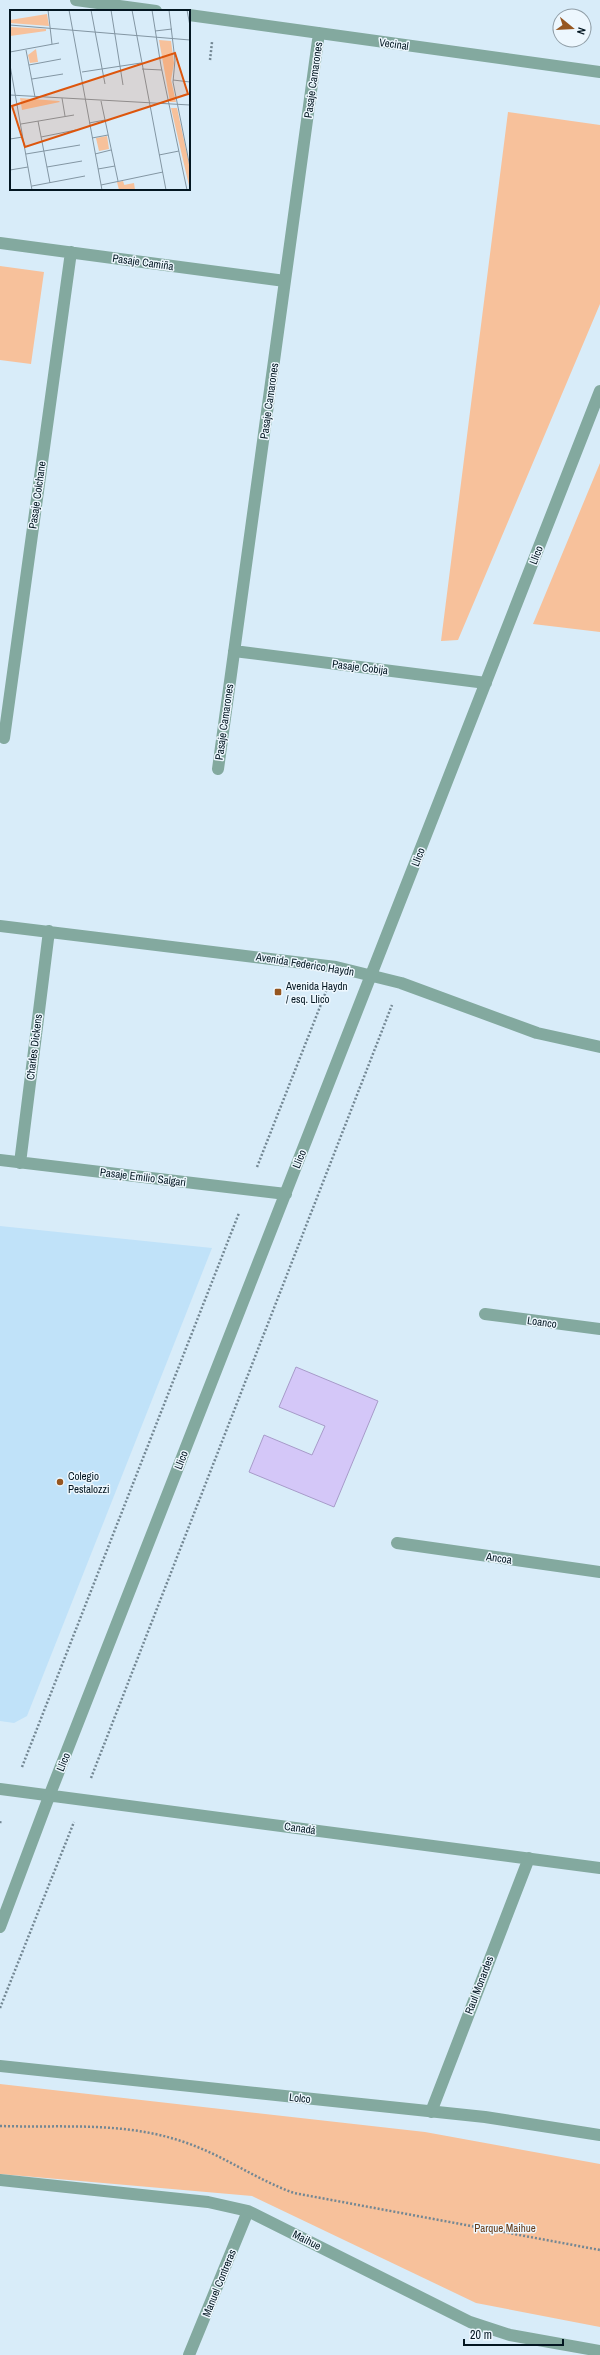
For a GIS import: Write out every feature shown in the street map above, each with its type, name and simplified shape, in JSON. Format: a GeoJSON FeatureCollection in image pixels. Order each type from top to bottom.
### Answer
{"type":"FeatureCollection","features":[{"type":"Feature","properties":{"kind":"street"},"geometry":{"type":"LineString","coordinates":[[76,0],[144,5],[154,10]]}},
{"type":"Feature","properties":{"kind":"street","name":"Vecinal"},"geometry":{"type":"LineString","coordinates":[[190,16],[600,72]]}},
{"type":"Feature","properties":{"kind":"street","name":"Pasaje Camarones"},"geometry":{"type":"LineString","coordinates":[[218,769],[319,33]]}},
{"type":"Feature","properties":{"kind":"street","name":"Pasaje Camiña"},"geometry":{"type":"LineString","coordinates":[[0,243],[285,281]]}},
{"type":"Feature","properties":{"kind":"street","name":"Pasaje Colchane"},"geometry":{"type":"LineString","coordinates":[[4,738],[71,252]]}},
{"type":"Feature","properties":{"kind":"street","name":"Llico"},"geometry":{"type":"LineString","coordinates":[[0,1927],[50,1794],[600,391]]}},
{"type":"Feature","properties":{"kind":"street","name":"Pasaje Cobija"},"geometry":{"type":"LineString","coordinates":[[234,651],[486,683]]}},
{"type":"Feature","properties":{"kind":"street","name":"Avenida Federico Haydn"},"geometry":{"type":"LineString","coordinates":[[0,926],[336,967],[401,983],[537,1033],[600,1047]]}},
{"type":"Feature","properties":{"kind":"street","name":"Charles Dickens"},"geometry":{"type":"LineString","coordinates":[[20,1163],[49,931]]}},
{"type":"Feature","properties":{"kind":"street","name":"Pasaje Emilio Salgari"},"geometry":{"type":"LineString","coordinates":[[0,1160],[286,1194]]}},
{"type":"Feature","properties":{"kind":"street","name":"Loanco"},"geometry":{"type":"LineString","coordinates":[[485,1314],[600,1330]]}},
{"type":"Feature","properties":{"kind":"street","name":"Ancoa"},"geometry":{"type":"LineString","coordinates":[[397,1543],[600,1572]]}},
{"type":"Feature","properties":{"kind":"street","name":"Canadá"},"geometry":{"type":"LineString","coordinates":[[0,1789],[50,1794],[600,1868]]}},
{"type":"Feature","properties":{"kind":"street","name":"Raul Monardes"},"geometry":{"type":"LineString","coordinates":[[431,2112],[529,1858]]}},
{"type":"Feature","properties":{"kind":"street","name":"Lolco"},"geometry":{"type":"LineString","coordinates":[[0,2066],[539,2124],[600,2135]]}},
{"type":"Feature","properties":{"kind":"street","name":"Maihue"},"geometry":{"type":"LineString","coordinates":[[0,2180],[208,2202],[248,2211],[470,2322],[510,2335],[600,2351]]}},
{"type":"Feature","properties":{"kind":"street","name":"Manuel Contreras"},"geometry":{"type":"LineString","coordinates":[[189,2355],[248,2211]]}},
{"type":"Feature","properties":{"kind":"path"},"geometry":{"type":"LineString","coordinates":[[22,1767],[336,967]]}},
{"type":"Feature","properties":{"kind":"path"},"geometry":{"type":"LineString","coordinates":[[0,2008],[401,983]]}},
{"type":"Feature","properties":{"kind":"path"},"geometry":{"type":"LineString","coordinates":[[0,2126],[93,2126],[154,2133],[210,2152],[253,2176],[294,2193],[600,2250]]}},
{"type":"Feature","properties":{"kind":"shaded area","name":"Colegio Pestalozzi"},"geometry":{"type":"Polygon","coordinates":[[[0,1226],[212,1248],[27,1716],[14,1723],[0,1721],[0,1226]]]}},
{"type":"Feature","properties":{"kind":"green space"},"geometry":{"type":"Polygon","coordinates":[[[508,112],[600,125],[600,304],[458,640],[441,641],[508,112]]]}},
{"type":"Feature","properties":{"kind":"green space"},"geometry":{"type":"Polygon","coordinates":[[[0,266],[44,272],[31,364],[0,360],[0,266]]]}},
{"type":"Feature","properties":{"kind":"green space"},"geometry":{"type":"Polygon","coordinates":[[[600,463],[600,632],[533,624],[600,463]]]}},
{"type":"Feature","properties":{"kind":"green space","name":"Parque Maihue"},"geometry":{"type":"Polygon","coordinates":[[[0,2084],[425,2132],[600,2164],[600,2327],[476,2303],[252,2196],[0,2174],[0,2084]]]}},
{"type":"Feature","properties":{"kind":"building"},"geometry":{"type":"Polygon","coordinates":[[[296,1367],[378,1401],[334,1507],[249,1472],[264,1435],[312,1455],[325,1426],[279,1407],[296,1367]]]}},
{"type":"Feature","properties":{"kind":"place","name":"Avenida Haydn / esq. Llico"},"geometry":{"type":"Point","coordinates":[278,992]}},
{"type":"Feature","properties":{"kind":"place","name":"Colegio Pestalozzi"},"geometry":{"type":"Point","coordinates":[60,1482]}}]}
